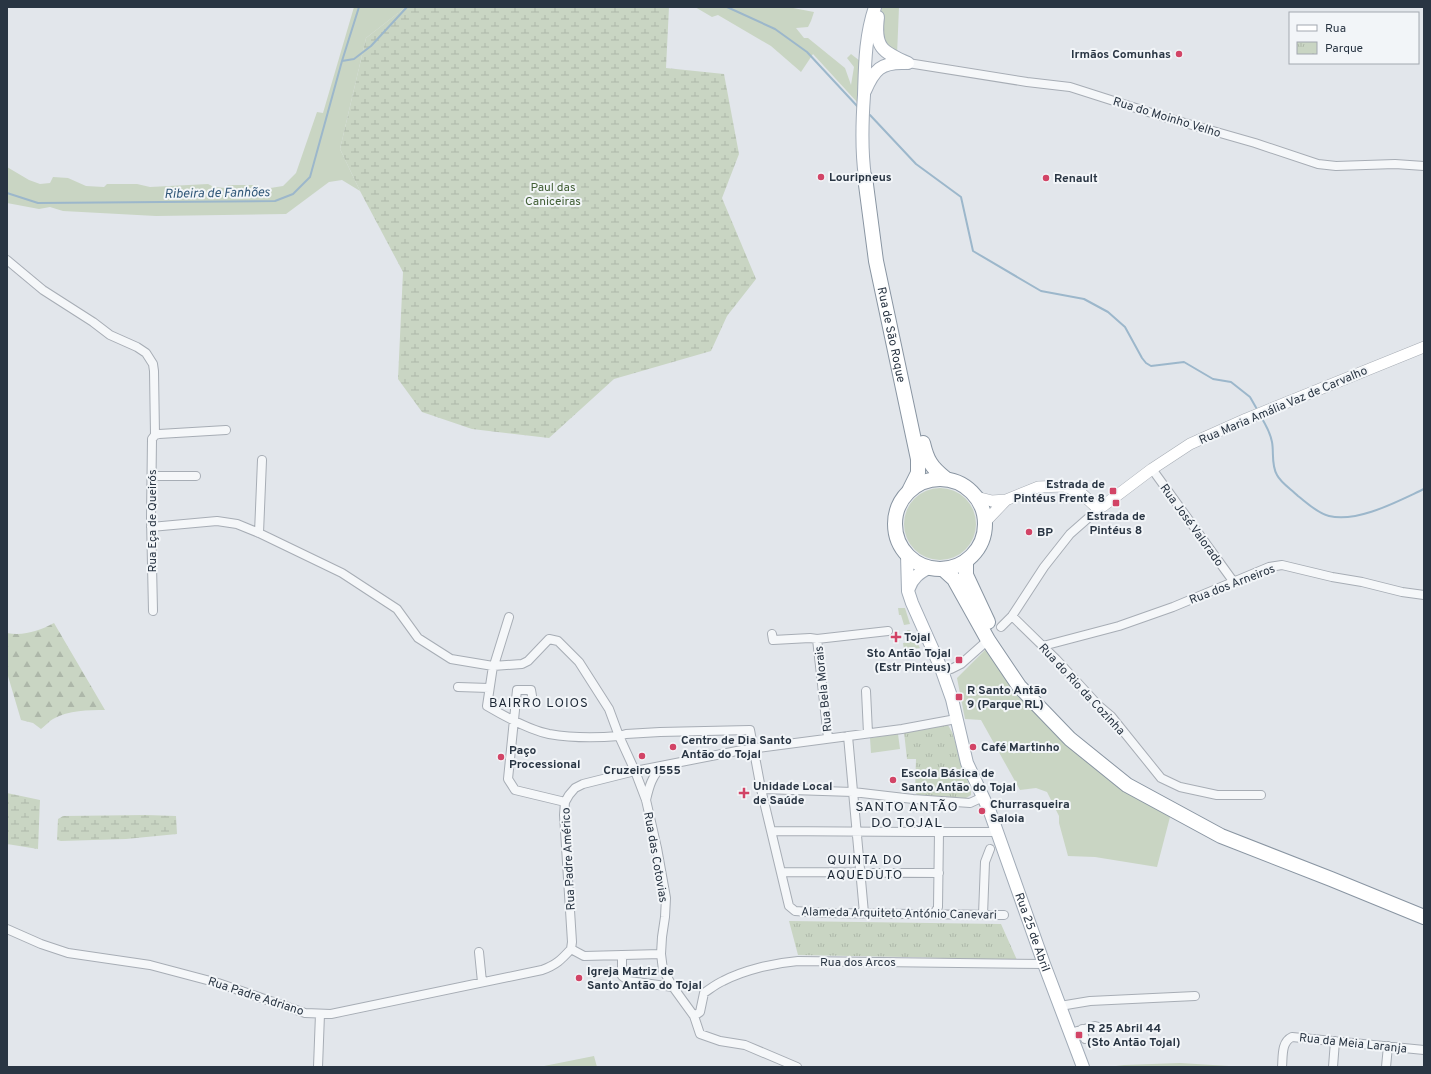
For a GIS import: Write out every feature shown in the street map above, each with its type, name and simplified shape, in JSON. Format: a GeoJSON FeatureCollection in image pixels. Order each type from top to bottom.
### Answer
{"type":"FeatureCollection","features":[{"type":"Feature","properties":{"kind":"highway","name":"Rua de São Roque"},"geometry":{"type":"LineString","coordinates":[[865,177],[885,261],[926,457],[934,469],[945,478]]}},
{"type":"Feature","properties":{"kind":"highway","name":"Rua de São Roque"},"geometry":{"type":"LineString","coordinates":[[865,177],[876,261],[918,459],[918,473],[910,489]]}},
{"type":"Feature","properties":{"kind":"highway"},"geometry":{"type":"LineString","coordinates":[[945,478],[960,483],[976,497],[981,505],[986,522],[984,535],[977,549],[966,561],[943,569],[929,568],[907,555],[898,541],[895,527],[896,513],[901,500],[910,489],[921,482],[945,478]]}},
{"type":"Feature","properties":{"kind":"highway"},"geometry":{"type":"LineString","coordinates":[[966,561],[966,575],[988,621],[1027,682],[1076,734],[1133,779],[1225,830],[1424,909]]}},
{"type":"Feature","properties":{"kind":"highway"},"geometry":{"type":"LineString","coordinates":[[943,569],[954,580],[988,640],[1020,686],[1070,739],[1127,785],[1220,836],[1424,917]]}},
{"type":"Feature","properties":{"kind":"main road","name":"Rua de São Roque"},"geometry":{"type":"LineString","coordinates":[[865,177],[862,156],[862,124],[865,61],[868,26],[875,7]]}},
{"type":"Feature","properties":{"kind":"main road"},"geometry":{"type":"LineString","coordinates":[[879,7],[876,31],[879,44],[889,55]]}},
{"type":"Feature","properties":{"kind":"main road"},"geometry":{"type":"LineString","coordinates":[[865,61],[875,55],[889,55],[908,63]]}},
{"type":"Feature","properties":{"kind":"main road"},"geometry":{"type":"LineString","coordinates":[[864,94],[870,79],[877,70],[885,65],[893,63],[908,63]]}},
{"type":"Feature","properties":{"kind":"main road","name":"Rua 25 de Abril"},"geometry":{"type":"LineString","coordinates":[[907,555],[908,591],[949,690],[967,763],[997,832],[1044,964],[1083,1067]]}},
{"type":"Feature","properties":{"kind":"main road"},"geometry":{"type":"LineString","coordinates":[[908,591],[912,580],[919,572],[929,568]]}},
{"type":"Feature","properties":{"kind":"street","name":"Rua do Moinho Velho"},"geometry":{"type":"LineString","coordinates":[[908,63],[1027,82],[1070,87],[1164,117],[1255,143],[1318,164],[1336,166],[1395,164],[1424,166]]}},
{"type":"Feature","properties":{"kind":"street","name":"Rua Eça de Queirós"},"geometry":{"type":"LineString","coordinates":[[7,260],[43,290],[93,322],[105,332],[146,353],[153,364],[157,435],[152,439],[151,527],[153,611]]}},
{"type":"Feature","properties":{"kind":"street","name":"Rua Maria Amália Vaz de Carvalho"},"geometry":{"type":"LineString","coordinates":[[1001,627],[1012,616],[1044,567],[1070,534],[1095,512],[1097,506],[1106,504],[1152,469],[1190,444],[1246,419],[1424,347]]}},
{"type":"Feature","properties":{"kind":"street"},"geometry":{"type":"LineString","coordinates":[[157,435],[226,430]]}},
{"type":"Feature","properties":{"kind":"street"},"geometry":{"type":"LineString","coordinates":[[259,533],[262,460]]}},
{"type":"Feature","properties":{"kind":"street","name":"Rua José Valorado"},"geometry":{"type":"LineString","coordinates":[[1152,469],[1233,581]]}},
{"type":"Feature","properties":{"kind":"street"},"geometry":{"type":"LineString","coordinates":[[152,476],[196,476]]}},
{"type":"Feature","properties":{"kind":"street"},"geometry":{"type":"LineString","coordinates":[[976,497],[992,501],[1006,500],[1038,487],[1064,486],[1081,493],[1097,506]]}},
{"type":"Feature","properties":{"kind":"street"},"geometry":{"type":"LineString","coordinates":[[986,522],[1006,500]]}},
{"type":"Feature","properties":{"kind":"street"},"geometry":{"type":"LineString","coordinates":[[151,527],[217,521],[237,524],[342,573],[397,609],[418,638],[451,659],[494,666]]}},
{"type":"Feature","properties":{"kind":"street","name":"Rua dos Arneiros"},"geometry":{"type":"LineString","coordinates":[[1043,646],[1119,626],[1173,607],[1269,567],[1282,565],[1402,592],[1424,595]]}},
{"type":"Feature","properties":{"kind":"street","name":"Rua do Rio da Cozinha"},"geometry":{"type":"LineString","coordinates":[[1012,616],[1043,646],[1098,705],[1111,716],[1161,778],[1180,787],[1217,795],[1261,795]]}},
{"type":"Feature","properties":{"kind":"street"},"geometry":{"type":"LineString","coordinates":[[509,617],[494,666],[487,706],[513,721],[547,734],[590,738],[619,736]]}},
{"type":"Feature","properties":{"kind":"street"},"geometry":{"type":"LineString","coordinates":[[772,634],[773,640],[817,639],[888,631]]}},
{"type":"Feature","properties":{"kind":"street","name":"Rua das Cotovias"},"geometry":{"type":"LineString","coordinates":[[494,666],[522,664],[528,662],[549,638],[558,641],[579,662],[609,709],[646,800],[657,848],[666,898],[660,954]]}},
{"type":"Feature","properties":{"kind":"street","name":"Rua Bela Morais"},"geometry":{"type":"LineString","coordinates":[[817,639],[828,738]]}},
{"type":"Feature","properties":{"kind":"street"},"geometry":{"type":"LineString","coordinates":[[941,668],[951,669],[961,664],[988,640]]}},
{"type":"Feature","properties":{"kind":"street"},"geometry":{"type":"LineString","coordinates":[[458,688],[489,688]]}},
{"type":"Feature","properties":{"kind":"street"},"geometry":{"type":"LineString","coordinates":[[532,696],[531,690],[517,690],[508,779],[515,790],[565,802]]}},
{"type":"Feature","properties":{"kind":"street"},"geometry":{"type":"LineString","coordinates":[[866,691],[868,733]]}},
{"type":"Feature","properties":{"kind":"street","name":"Rua Padre Américo"},"geometry":{"type":"LineString","coordinates":[[571,949],[572,942],[564,815],[565,802],[568,795],[575,788],[583,784],[664,765],[753,749],[956,719]]}},
{"type":"Feature","properties":{"kind":"street","name":"Alameda Arquiteto António Canevari"},"geometry":{"type":"LineString","coordinates":[[619,736],[626,734],[660,732],[750,730],[761,789],[789,906],[792,910],[798,912],[864,914],[1004,915]]}},
{"type":"Feature","properties":{"kind":"street"},"geometry":{"type":"LineString","coordinates":[[848,736],[864,914]]}},
{"type":"Feature","properties":{"kind":"street","name":"Rua das Cotovias"},"geometry":{"type":"LineString","coordinates":[[646,800],[651,782],[658,770],[664,765]]}},
{"type":"Feature","properties":{"kind":"street"},"geometry":{"type":"LineString","coordinates":[[644,769],[651,782]]}},
{"type":"Feature","properties":{"kind":"street"},"geometry":{"type":"LineString","coordinates":[[761,789],[853,792],[913,799],[970,803],[983,798]]}},
{"type":"Feature","properties":{"kind":"street"},"geometry":{"type":"LineString","coordinates":[[772,831],[997,832]]}},
{"type":"Feature","properties":{"kind":"street"},"geometry":{"type":"LineString","coordinates":[[932,914],[938,907],[939,832]]}},
{"type":"Feature","properties":{"kind":"street"},"geometry":{"type":"LineString","coordinates":[[983,915],[986,862],[990,849]]}},
{"type":"Feature","properties":{"kind":"street"},"geometry":{"type":"LineString","coordinates":[[782,872],[939,873]]}},
{"type":"Feature","properties":{"kind":"street","name":"Rua Padre Adriano"},"geometry":{"type":"LineString","coordinates":[[7,929],[68,953],[150,965],[218,983],[305,1013],[320,1014],[331,1014],[542,970],[551,967],[560,961],[571,949]]}},
{"type":"Feature","properties":{"kind":"street"},"geometry":{"type":"LineString","coordinates":[[571,949],[584,956],[660,954],[663,970],[673,987],[694,1016],[700,1034],[745,1045],[796,1067]]}},
{"type":"Feature","properties":{"kind":"street"},"geometry":{"type":"LineString","coordinates":[[479,952],[482,982]]}},
{"type":"Feature","properties":{"kind":"street"},"geometry":{"type":"LineString","coordinates":[[622,954],[622,976],[629,981],[673,987]]}},
{"type":"Feature","properties":{"kind":"street","name":"Rua dos Arcos"},"geometry":{"type":"LineString","coordinates":[[694,1016],[700,1012],[704,993],[723,981],[750,970],[783,962],[1044,964]]}},
{"type":"Feature","properties":{"kind":"street"},"geometry":{"type":"LineString","coordinates":[[1060,1006],[1090,1001],[1195,996]]}},
{"type":"Feature","properties":{"kind":"street"},"geometry":{"type":"LineString","coordinates":[[318,1067],[320,1014]]}},
{"type":"Feature","properties":{"kind":"street"},"geometry":{"type":"LineString","coordinates":[[1070,1033],[1095,1026],[1106,1029]]}},
{"type":"Feature","properties":{"kind":"street"},"geometry":{"type":"LineString","coordinates":[[1082,1029],[1085,1039]]}},
{"type":"Feature","properties":{"kind":"street","name":"Rua da Meia Laranja"},"geometry":{"type":"LineString","coordinates":[[1282,1067],[1285,1042],[1287,1039],[1292,1037],[1424,1050]]}},
{"type":"Feature","properties":{"kind":"street"},"geometry":{"type":"LineString","coordinates":[[1333,1067],[1335,1041]]}},
{"type":"Feature","properties":{"kind":"street"},"geometry":{"type":"LineString","coordinates":[[1386,1067],[1388,1046]]}},
{"type":"Feature","properties":{"kind":"green space"},"geometry":{"type":"Polygon","coordinates":[[[354,7],[406,7],[366,38],[340,149],[360,191],[342,180],[329,182],[286,214],[156,216],[63,211],[50,207],[39,209],[7,203],[7,167],[29,180],[40,184],[50,183],[53,177],[68,178],[86,186],[104,187],[107,184],[137,184],[150,187],[208,184],[214,187],[225,188],[228,185],[256,185],[264,189],[283,186],[296,173],[317,112],[323,113],[354,7]]]}},
{"type":"Feature","properties":{"kind":"green space","name":"Paul das Caniceiras"},"geometry":{"type":"Polygon","coordinates":[[[406,7],[669,7],[666,68],[724,74],[739,154],[722,198],[756,279],[727,316],[711,351],[614,379],[549,438],[472,429],[422,412],[398,379],[403,272],[360,191],[340,149],[366,38],[406,7]]]}},
{"type":"Feature","properties":{"kind":"green space"},"geometry":{"type":"Polygon","coordinates":[[[695,7],[788,7],[814,12],[808,27],[796,28],[804,38],[808,38],[845,68],[851,85],[854,67],[847,58],[851,54],[860,61],[859,101],[857,102],[813,54],[801,72],[771,46],[718,15],[712,17],[695,7]]]}},
{"type":"Feature","properties":{"kind":"green space"},"geometry":{"type":"Polygon","coordinates":[[[882,7],[899,7],[897,55],[885,46],[879,27],[882,7]]]}},
{"type":"Feature","properties":{"kind":"green space"},"geometry":{"type":"Polygon","coordinates":[[[933,488],[947,488],[954,490],[966,498],[974,510],[976,524],[974,538],[966,550],[954,558],[947,560],[933,560],[926,558],[914,550],[906,538],[904,531],[904,517],[906,510],[914,498],[926,490],[933,488]]]}},
{"type":"Feature","properties":{"kind":"green space"},"geometry":{"type":"Polygon","coordinates":[[[898,608],[905,608],[910,624],[904,625],[901,615],[899,615],[898,608]]]}},
{"type":"Feature","properties":{"kind":"green space"},"geometry":{"type":"Polygon","coordinates":[[[54,623],[105,710],[85,710],[65,714],[52,720],[41,729],[33,723],[21,720],[8,676],[7,633],[19,634],[31,632],[54,623]]]}},
{"type":"Feature","properties":{"kind":"green space"},"geometry":{"type":"Polygon","coordinates":[[[907,630],[910,630],[920,648],[904,650],[903,643],[910,642],[907,630]]]}},
{"type":"Feature","properties":{"kind":"green space"},"geometry":{"type":"Polygon","coordinates":[[[987,648],[1139,798],[1170,817],[1157,867],[1095,857],[1068,856],[1059,823],[1059,816],[1047,792],[1036,788],[1020,790],[981,720],[965,719],[957,678],[987,648]]]}},
{"type":"Feature","properties":{"kind":"green space"},"geometry":{"type":"Polygon","coordinates":[[[944,724],[948,725],[952,732],[971,792],[971,795],[966,798],[917,795],[915,791],[916,759],[907,759],[904,732],[944,724]]]}},
{"type":"Feature","properties":{"kind":"green space"},"geometry":{"type":"Polygon","coordinates":[[[898,734],[900,749],[871,753],[870,738],[898,734]]]}},
{"type":"Feature","properties":{"kind":"green space"},"geometry":{"type":"Polygon","coordinates":[[[7,793],[40,800],[38,849],[7,844],[7,793]]]}},
{"type":"Feature","properties":{"kind":"green space"},"geometry":{"type":"Polygon","coordinates":[[[63,816],[176,816],[177,834],[126,839],[57,840],[58,819],[63,816]]]}},
{"type":"Feature","properties":{"kind":"green space"},"geometry":{"type":"Polygon","coordinates":[[[789,921],[1001,924],[1017,960],[798,955],[789,921]]]}},
{"type":"Feature","properties":{"kind":"green space"},"geometry":{"type":"Polygon","coordinates":[[[594,1056],[597,1067],[544,1067],[544,1066],[594,1056]]]}},
{"type":"Feature","properties":{"kind":"green space"},"geometry":{"type":"Polygon","coordinates":[[[1180,1063],[1229,1067],[1108,1067],[1124,1065],[1180,1063]]]}},
{"type":"Feature","properties":{"kind":"waterway","name":"Ribeira de Fanhões"},"geometry":{"type":"LineString","coordinates":[[7,193],[38,203],[275,201],[293,194],[310,177],[342,61],[359,7]]}},
{"type":"Feature","properties":{"kind":"waterway","name":"Ribeira de Fanhões"},"geometry":{"type":"LineString","coordinates":[[342,61],[354,59],[371,46],[407,7]]}},
{"type":"Feature","properties":{"kind":"waterway","name":"Ribeira de Fanhões"},"geometry":{"type":"LineString","coordinates":[[727,7],[775,29],[807,52],[858,107]]}},
{"type":"Feature","properties":{"kind":"waterway","name":"Ribeira de Fanhões"},"geometry":{"type":"LineString","coordinates":[[870,115],[916,164],[961,197],[973,251],[1041,291],[1084,299],[1108,312],[1125,327],[1142,358],[1151,366],[1184,362],[1213,379],[1231,382],[1250,397],[1258,411]]}},
{"type":"Feature","properties":{"kind":"waterway","name":"Ribeira de Fanhões"},"geometry":{"type":"LineString","coordinates":[[1261,417],[1271,438],[1274,467],[1279,478],[1286,486],[1309,505],[1325,515],[1340,517],[1365,514],[1390,505],[1424,489]]}},
{"type":"Feature","properties":{"kind":"place","name":"Irmãos Comunhas"},"geometry":{"type":"Point","coordinates":[1179,54]}},
{"type":"Feature","properties":{"kind":"place","name":"Louripneus"},"geometry":{"type":"Point","coordinates":[821,177]}},
{"type":"Feature","properties":{"kind":"place","name":"Renault"},"geometry":{"type":"Point","coordinates":[1046,178]}},
{"type":"Feature","properties":{"kind":"place","name":"Estrada de Pintéus Frente 8"},"geometry":{"type":"Point","coordinates":[1113,491]}},
{"type":"Feature","properties":{"kind":"place","name":"Estrada de Pintéus 8"},"geometry":{"type":"Point","coordinates":[1116,503]}},
{"type":"Feature","properties":{"kind":"place","name":"BP"},"geometry":{"type":"Point","coordinates":[1029,532]}},
{"type":"Feature","properties":{"kind":"place","name":"Tojal"},"geometry":{"type":"Point","coordinates":[896,637]}},
{"type":"Feature","properties":{"kind":"place","name":"Sto Antão Tojal (Estr Pinteus)"},"geometry":{"type":"Point","coordinates":[959,660]}},
{"type":"Feature","properties":{"kind":"place","name":"R Santo Antão 9 (Parque RL)"},"geometry":{"type":"Point","coordinates":[959,697]}},
{"type":"Feature","properties":{"kind":"place","name":"Centro de Dia Santo Antão do Tojal"},"geometry":{"type":"Point","coordinates":[673,747]}},
{"type":"Feature","properties":{"kind":"place","name":"Café Martinho"},"geometry":{"type":"Point","coordinates":[973,747]}},
{"type":"Feature","properties":{"kind":"place","name":"Cruzeiro 1555"},"geometry":{"type":"Point","coordinates":[642,756]}},
{"type":"Feature","properties":{"kind":"place","name":"Paço Processional"},"geometry":{"type":"Point","coordinates":[501,757]}},
{"type":"Feature","properties":{"kind":"place","name":"Escola Básica de Santo Antão do Tojal"},"geometry":{"type":"Point","coordinates":[893,780]}},
{"type":"Feature","properties":{"kind":"place","name":"Unidade Local de Saúde"},"geometry":{"type":"Point","coordinates":[744,793]}},
{"type":"Feature","properties":{"kind":"place","name":"Churrasqueira Saloia"},"geometry":{"type":"Point","coordinates":[982,811]}},
{"type":"Feature","properties":{"kind":"place","name":"Igreja Matriz de Santo Antão do Tojal"},"geometry":{"type":"Point","coordinates":[579,978]}},
{"type":"Feature","properties":{"kind":"place","name":"R 25 Abril 44 (Sto Antão Tojal)"},"geometry":{"type":"Point","coordinates":[1079,1035]}},
{"type":"Feature","properties":{"kind":"district","name":"BAIRRO LOIOS"},"geometry":{"type":"Point","coordinates":[539,702]}},
{"type":"Feature","properties":{"kind":"district","name":"SANTO ANTÃO DO TOJAL"},"geometry":{"type":"Point","coordinates":[907,814]}},
{"type":"Feature","properties":{"kind":"district","name":"QUINTA DO AQUEDUTO"},"geometry":{"type":"Point","coordinates":[865,866]}}]}
